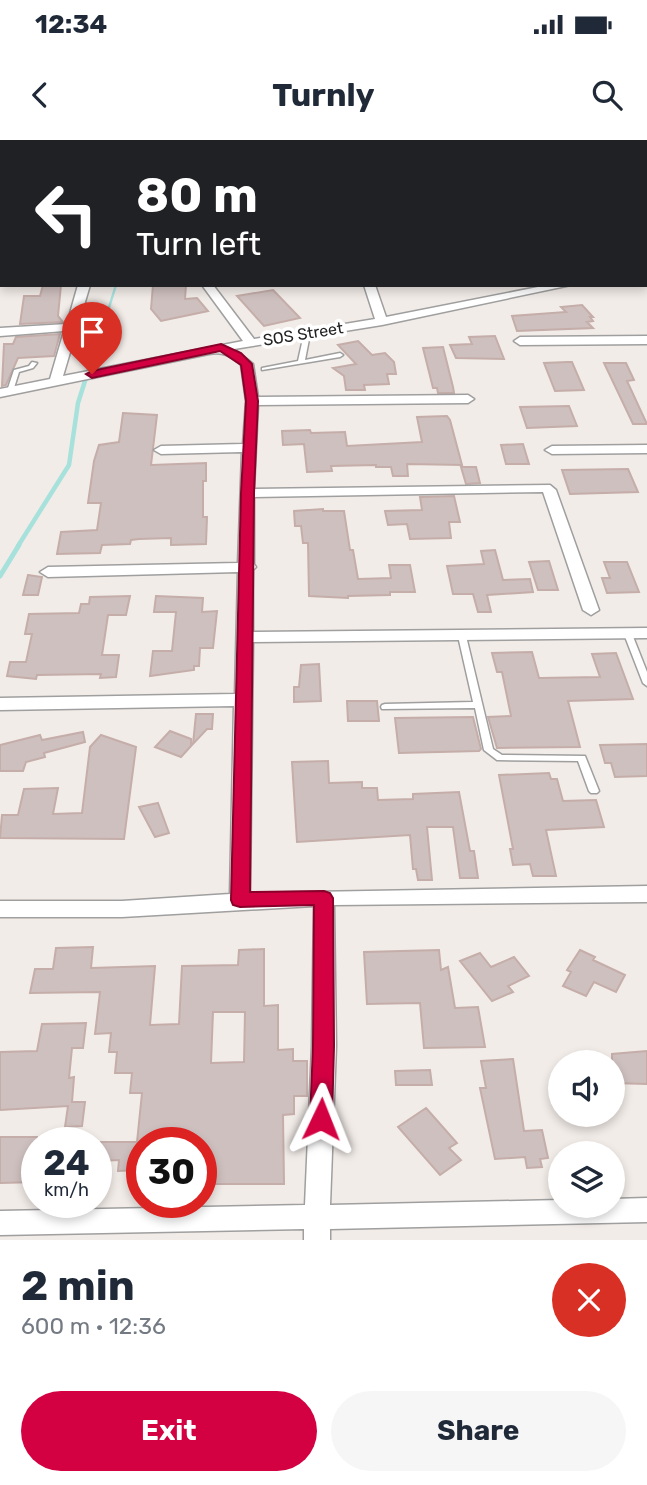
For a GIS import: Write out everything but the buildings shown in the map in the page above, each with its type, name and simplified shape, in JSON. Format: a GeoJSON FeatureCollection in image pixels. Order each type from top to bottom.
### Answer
{"type":"FeatureCollection","features":[{"type":"Feature","properties":{"kind":"street"},"geometry":{"type":"LineString","coordinates":[[55,382],[83,287]]}},
{"type":"Feature","properties":{"kind":"street"},"geometry":{"type":"LineString","coordinates":[[209,287],[251,343]]}},
{"type":"Feature","properties":{"kind":"street"},"geometry":{"type":"LineString","coordinates":[[370,287],[382,321]]}},
{"type":"Feature","properties":{"kind":"street"},"geometry":{"type":"LineString","coordinates":[[482,287],[494,300]]}},
{"type":"Feature","properties":{"kind":"street","name":"SOS Street"},"geometry":{"type":"LineString","coordinates":[[5,392],[221,348],[382,321],[556,287]]}},
{"type":"Feature","properties":{"kind":"street"},"geometry":{"type":"LineString","coordinates":[[0,332],[72,327]]}},
{"type":"Feature","properties":{"kind":"street"},"geometry":{"type":"LineString","coordinates":[[520,341],[647,340]]}},
{"type":"Feature","properties":{"kind":"street"},"geometry":{"type":"LineString","coordinates":[[221,348],[237,355],[247,364],[252,401],[247,493],[240,900]]}},
{"type":"Feature","properties":{"kind":"street"},"geometry":{"type":"LineString","coordinates":[[252,401],[468,399]]}},
{"type":"Feature","properties":{"kind":"street"},"geometry":{"type":"LineString","coordinates":[[161,450],[250,448]]}},
{"type":"Feature","properties":{"kind":"street"},"geometry":{"type":"LineString","coordinates":[[552,450],[647,449]]}},
{"type":"Feature","properties":{"kind":"street"},"geometry":{"type":"LineString","coordinates":[[247,493],[545,488],[549,490],[591,610]]}},
{"type":"Feature","properties":{"kind":"street"},"geometry":{"type":"LineString","coordinates":[[48,572],[247,567]]}},
{"type":"Feature","properties":{"kind":"street"},"geometry":{"type":"LineString","coordinates":[[246,637],[647,634]]}},
{"type":"Feature","properties":{"kind":"street"},"geometry":{"type":"LineString","coordinates":[[0,704],[244,700]]}},
{"type":"Feature","properties":{"kind":"street"},"geometry":{"type":"LineString","coordinates":[[0,909],[122,909],[240,900],[324,898],[647,894]]}},
{"type":"Feature","properties":{"kind":"street"},"geometry":{"type":"LineString","coordinates":[[317,1228],[324,1046],[324,898]]}},
{"type":"Feature","properties":{"kind":"street"},"geometry":{"type":"LineString","coordinates":[[0,1223],[317,1228],[647,1210]]}},
{"type":"Feature","properties":{"kind":"lane"},"geometry":{"type":"LineString","coordinates":[[301,362],[307,334]]}},
{"type":"Feature","properties":{"kind":"lane"},"geometry":{"type":"LineString","coordinates":[[264,369],[340,355]]}},
{"type":"Feature","properties":{"kind":"lane"},"geometry":{"type":"LineString","coordinates":[[5,392],[16,371],[31,367],[34,363]]}},
{"type":"Feature","properties":{"kind":"lane"},"geometry":{"type":"LineString","coordinates":[[628,634],[647,684]]}},
{"type":"Feature","properties":{"kind":"lane"},"geometry":{"type":"LineString","coordinates":[[462,636],[488,750],[500,758],[582,758],[594,791]]}},
{"type":"Feature","properties":{"kind":"lane"},"geometry":{"type":"LineString","coordinates":[[385,707],[479,705]]}},
{"type":"Feature","properties":{"kind":"waterway"},"geometry":{"type":"LineString","coordinates":[[106,317],[115,287]]}},
{"type":"Feature","properties":{"kind":"waterway"},"geometry":{"type":"LineString","coordinates":[[18,546],[69,465],[78,403],[106,315]]}},
{"type":"Feature","properties":{"kind":"waterway"},"geometry":{"type":"LineString","coordinates":[[0,576],[19,545]]}},
{"type":"Feature","properties":{"kind":"route"},"geometry":{"type":"LineString","coordinates":[[92,374],[221,348],[237,355],[247,364],[249,370],[252,401],[247,493],[246,637],[239,827],[240,900],[324,898],[321,1119]]}}]}
